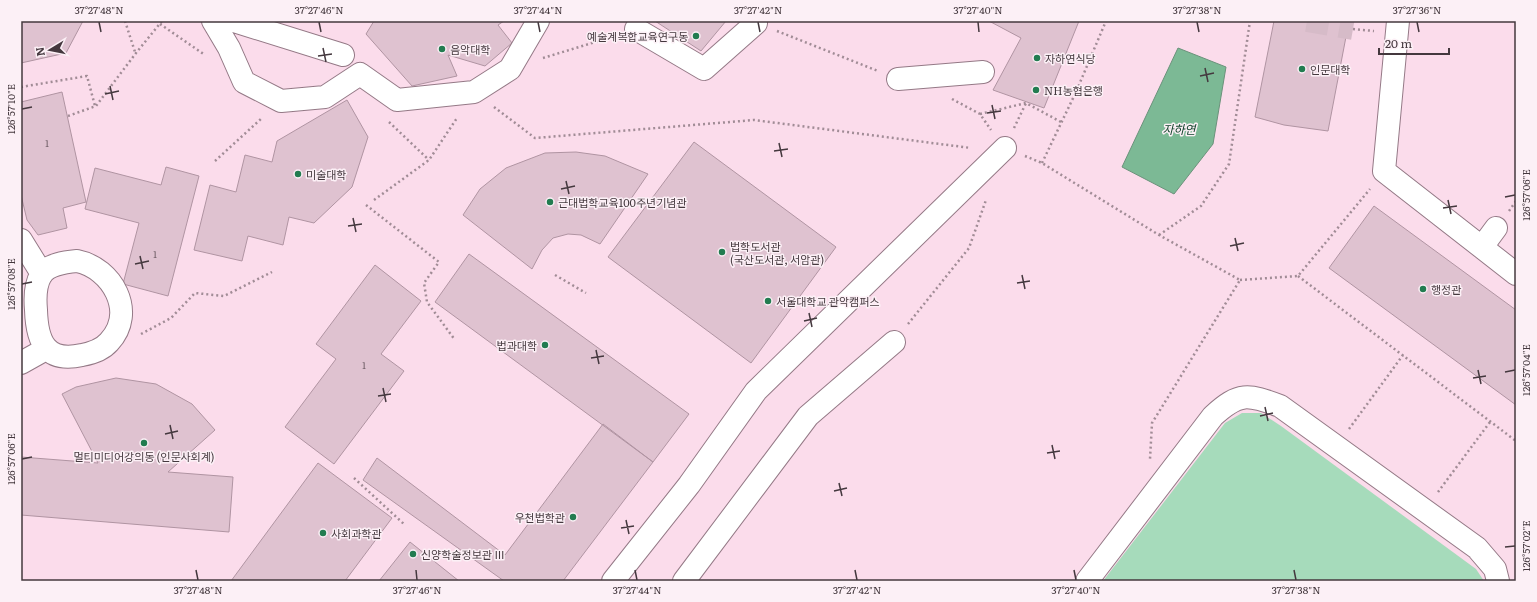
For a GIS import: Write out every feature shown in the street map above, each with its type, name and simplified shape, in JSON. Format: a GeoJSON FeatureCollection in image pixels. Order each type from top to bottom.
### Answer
{"type":"FeatureCollection","features":[{"type":"Feature","properties":{"kind":"street"},"geometry":{"type":"LineString","coordinates":[[213,21],[244,82],[280,101],[324,97],[360,74],[397,100],[474,92],[510,69],[538,21]]}},
{"type":"Feature","properties":{"kind":"street"},"geometry":{"type":"LineString","coordinates":[[234,21],[267,26],[343,55]]}},
{"type":"Feature","properties":{"kind":"street"},"geometry":{"type":"LineString","coordinates":[[1398,21],[1384,171],[1516,274]]}},
{"type":"Feature","properties":{"kind":"street"},"geometry":{"type":"LineString","coordinates":[[636,29],[704,69],[756,23]]}},
{"type":"Feature","properties":{"kind":"street"},"geometry":{"type":"LineString","coordinates":[[898,79],[983,72]]}},
{"type":"Feature","properties":{"kind":"street"},"geometry":{"type":"LineString","coordinates":[[613,581],[689,485],[756,391],[1005,148]]}},
{"type":"Feature","properties":{"kind":"street"},"geometry":{"type":"LineString","coordinates":[[1482,247],[1496,228]]}},
{"type":"Feature","properties":{"kind":"street"},"geometry":{"type":"LineString","coordinates":[[21,240],[42,274]]}},
{"type":"Feature","properties":{"kind":"street"},"geometry":{"type":"LineString","coordinates":[[77,261],[90,264],[101,272],[111,284],[122,309],[120,323],[114,337],[106,346],[94,352],[74,357],[61,356],[46,349],[38,335],[36,317],[37,286],[42,274],[52,267],[65,262],[77,261]]}},
{"type":"Feature","properties":{"kind":"street"},"geometry":{"type":"LineString","coordinates":[[684,581],[808,416],[894,342]]}},
{"type":"Feature","properties":{"kind":"street"},"geometry":{"type":"LineString","coordinates":[[21,363],[46,349]]}},
{"type":"Feature","properties":{"kind":"street"},"geometry":{"type":"LineString","coordinates":[[1087,581],[1213,416],[1227,402],[1242,397],[1260,398],[1280,406],[1477,548],[1495,569],[1498,581]]}},
{"type":"Feature","properties":{"kind":"path"},"geometry":{"type":"LineString","coordinates":[[125,21],[136,52]]}},
{"type":"Feature","properties":{"kind":"path"},"geometry":{"type":"LineString","coordinates":[[1042,163],[1106,21]]}},
{"type":"Feature","properties":{"kind":"path"},"geometry":{"type":"LineString","coordinates":[[1159,235],[1201,206],[1229,164],[1250,21]]}},
{"type":"Feature","properties":{"kind":"path"},"geometry":{"type":"LineString","coordinates":[[68,116],[96,106],[136,52],[161,22],[212,60]]}},
{"type":"Feature","properties":{"kind":"path"},"geometry":{"type":"LineString","coordinates":[[510,69],[636,29]]}},
{"type":"Feature","properties":{"kind":"path"},"geometry":{"type":"LineString","coordinates":[[21,87],[87,76],[96,106]]}},
{"type":"Feature","properties":{"kind":"path"},"geometry":{"type":"LineString","coordinates":[[374,200],[429,160],[474,92],[534,138],[754,120],[966,148],[1005,148],[1042,163],[1159,235],[1240,280],[1298,276],[1516,441]]}},
{"type":"Feature","properties":{"kind":"path"},"geometry":{"type":"LineString","coordinates":[[215,161],[280,101]]}},
{"type":"Feature","properties":{"kind":"path"},"geometry":{"type":"LineString","coordinates":[[980,114],[1026,103],[1061,122]]}},
{"type":"Feature","properties":{"kind":"path"},"geometry":{"type":"LineString","coordinates":[[1005,148],[1026,103]]}},
{"type":"Feature","properties":{"kind":"path"},"geometry":{"type":"LineString","coordinates":[[1298,276],[1384,171]]}},
{"type":"Feature","properties":{"kind":"path"},"geometry":{"type":"LineString","coordinates":[[366,205],[439,262],[424,283],[427,302],[455,340]]}},
{"type":"Feature","properties":{"kind":"path"},"geometry":{"type":"LineString","coordinates":[[894,342],[969,248]]}},
{"type":"Feature","properties":{"kind":"path"},"geometry":{"type":"LineString","coordinates":[[140,335],[170,318],[196,293],[224,296],[272,272]]}},
{"type":"Feature","properties":{"kind":"path"},"geometry":{"type":"LineString","coordinates":[[555,274],[586,294]]}},
{"type":"Feature","properties":{"kind":"path"},"geometry":{"type":"LineString","coordinates":[[1150,461],[1152,423],[1240,280]]}},
{"type":"Feature","properties":{"kind":"path"},"geometry":{"type":"LineString","coordinates":[[1336,447],[1403,355]]}},
{"type":"Feature","properties":{"kind":"path"},"geometry":{"type":"LineString","coordinates":[[1425,511],[1490,422]]}},
{"type":"Feature","properties":{"kind":"path"},"geometry":{"type":"LineString","coordinates":[[354,478],[405,525]]}},
{"type":"Feature","properties":{"kind":"shaded area"},"geometry":{"type":"Polygon","coordinates":[[[1242,413],[1261,413],[1281,426],[1476,569],[1484,581],[1103,581],[1225,423],[1242,413]]]}},
{"type":"Feature","properties":{"kind":"water","name":"자하연"},"geometry":{"type":"Polygon","coordinates":[[[1178,48],[1226,67],[1213,144],[1174,194],[1122,167],[1178,48]]]}},
{"type":"Feature","properties":{"kind":"building"},"geometry":{"type":"Polygon","coordinates":[[[21,21],[83,21],[66,53],[21,63],[21,21]]]}},
{"type":"Feature","properties":{"kind":"building","name":"음악대학"},"geometry":{"type":"Polygon","coordinates":[[[374,21],[504,21],[498,25],[512,43],[485,66],[448,55],[457,76],[412,86],[366,34],[374,21]]]}},
{"type":"Feature","properties":{"kind":"building","name":"예술계복합교육연구동"},"geometry":{"type":"Polygon","coordinates":[[[655,21],[726,21],[701,51],[655,21]]]}},
{"type":"Feature","properties":{"kind":"building","name":"자하연식당"},"geometry":{"type":"Polygon","coordinates":[[[989,21],[1079,21],[1044,108],[993,90],[1021,38],[989,21]]]}},
{"type":"Feature","properties":{"kind":"building","name":"인문대학"},"geometry":{"type":"Polygon","coordinates":[[[1274,21],[1349,21],[1328,131],[1284,125],[1255,117],[1274,21]]]}},
{"type":"Feature","properties":{"kind":"building"},"geometry":{"type":"Polygon","coordinates":[[[62,92],[86,202],[63,208],[67,228],[38,235],[27,220],[21,195],[21,102],[62,92]]]}},
{"type":"Feature","properties":{"kind":"building","name":"미술대학"},"geometry":{"type":"Polygon","coordinates":[[[347,100],[368,137],[352,187],[314,223],[289,217],[283,245],[248,236],[242,261],[194,250],[210,185],[236,192],[245,155],[272,162],[277,141],[347,100]]]}},
{"type":"Feature","properties":{"kind":"building","name":"법학도서관 (국산도서관, 서암관)"},"geometry":{"type":"Polygon","coordinates":[[[694,142],[836,247],[751,363],[608,257],[694,142]]]}},
{"type":"Feature","properties":{"kind":"building","name":"근대법학교육100주년기념관"},"geometry":{"type":"Polygon","coordinates":[[[576,152],[605,156],[648,174],[600,244],[581,235],[568,234],[553,238],[542,250],[532,269],[463,215],[480,189],[506,168],[545,153],[576,152]]]}},
{"type":"Feature","properties":{"kind":"building"},"geometry":{"type":"Polygon","coordinates":[[[166,167],[199,176],[168,296],[123,284],[139,223],[85,209],[95,168],[161,185],[166,167]]]}},
{"type":"Feature","properties":{"kind":"building","name":"행정관"},"geometry":{"type":"Polygon","coordinates":[[[1374,206],[1516,310],[1516,405],[1329,268],[1374,206]]]}},
{"type":"Feature","properties":{"kind":"building","name":"법과대학"},"geometry":{"type":"Polygon","coordinates":[[[469,254],[689,414],[653,462],[435,302],[469,254]]]}},
{"type":"Feature","properties":{"kind":"building"},"geometry":{"type":"Polygon","coordinates":[[[375,265],[421,301],[381,354],[404,371],[334,464],[285,427],[336,359],[316,344],[375,265]]]}},
{"type":"Feature","properties":{"kind":"building","name":"멀티미디어강의동 (인문사회계)"},"geometry":{"type":"Polygon","coordinates":[[[116,378],[156,384],[192,404],[215,430],[168,472],[233,477],[229,532],[21,515],[21,457],[98,463],[62,394],[76,387],[116,378]]]}},
{"type":"Feature","properties":{"kind":"building","name":"우천법학관"},"geometry":{"type":"Polygon","coordinates":[[[603,424],[653,462],[563,581],[504,581],[363,480],[377,458],[505,555],[603,424]]]}},
{"type":"Feature","properties":{"kind":"building","name":"사회과학관"},"geometry":{"type":"Polygon","coordinates":[[[318,463],[392,518],[345,581],[231,581],[318,463]]]}},
{"type":"Feature","properties":{"kind":"building","name":"신양학술정보관 Ⅲ"},"geometry":{"type":"Polygon","coordinates":[[[410,542],[459,581],[379,581],[410,542]]]}},
{"type":"Feature","properties":{"kind":"tunnel"},"geometry":{"type":"LineString","coordinates":[[1307,21],[1353,29]]}},
{"type":"Feature","properties":{"kind":"place","name":"예술계복합교육연구동"},"geometry":{"type":"Point","coordinates":[696,36]}},
{"type":"Feature","properties":{"kind":"place","name":"음악대학"},"geometry":{"type":"Point","coordinates":[442,49]}},
{"type":"Feature","properties":{"kind":"place","name":"자하연식당"},"geometry":{"type":"Point","coordinates":[1037,58]}},
{"type":"Feature","properties":{"kind":"place","name":"인문대학"},"geometry":{"type":"Point","coordinates":[1302,69]}},
{"type":"Feature","properties":{"kind":"place","name":"NH농협은행"},"geometry":{"type":"Point","coordinates":[1036,90]}},
{"type":"Feature","properties":{"kind":"place","name":"미술대학"},"geometry":{"type":"Point","coordinates":[298,174]}},
{"type":"Feature","properties":{"kind":"place","name":"근대법학교육100주년기념관"},"geometry":{"type":"Point","coordinates":[550,202]}},
{"type":"Feature","properties":{"kind":"place","name":"법학도서관 (국산도서관, 서암관)"},"geometry":{"type":"Point","coordinates":[722,252]}},
{"type":"Feature","properties":{"kind":"place","name":"행정관"},"geometry":{"type":"Point","coordinates":[1423,289]}},
{"type":"Feature","properties":{"kind":"place","name":"서울대학교 관악캠퍼스"},"geometry":{"type":"Point","coordinates":[768,301]}},
{"type":"Feature","properties":{"kind":"place","name":"법과대학"},"geometry":{"type":"Point","coordinates":[545,345]}},
{"type":"Feature","properties":{"kind":"place","name":"멀티미디어강의동 (인문사회계)"},"geometry":{"type":"Point","coordinates":[144,443]}},
{"type":"Feature","properties":{"kind":"place","name":"우천법학관"},"geometry":{"type":"Point","coordinates":[573,517]}},
{"type":"Feature","properties":{"kind":"place","name":"사회과학관"},"geometry":{"type":"Point","coordinates":[323,533]}},
{"type":"Feature","properties":{"kind":"place","name":"신양학술정보관 Ⅲ"},"geometry":{"type":"Point","coordinates":[413,554]}}]}
